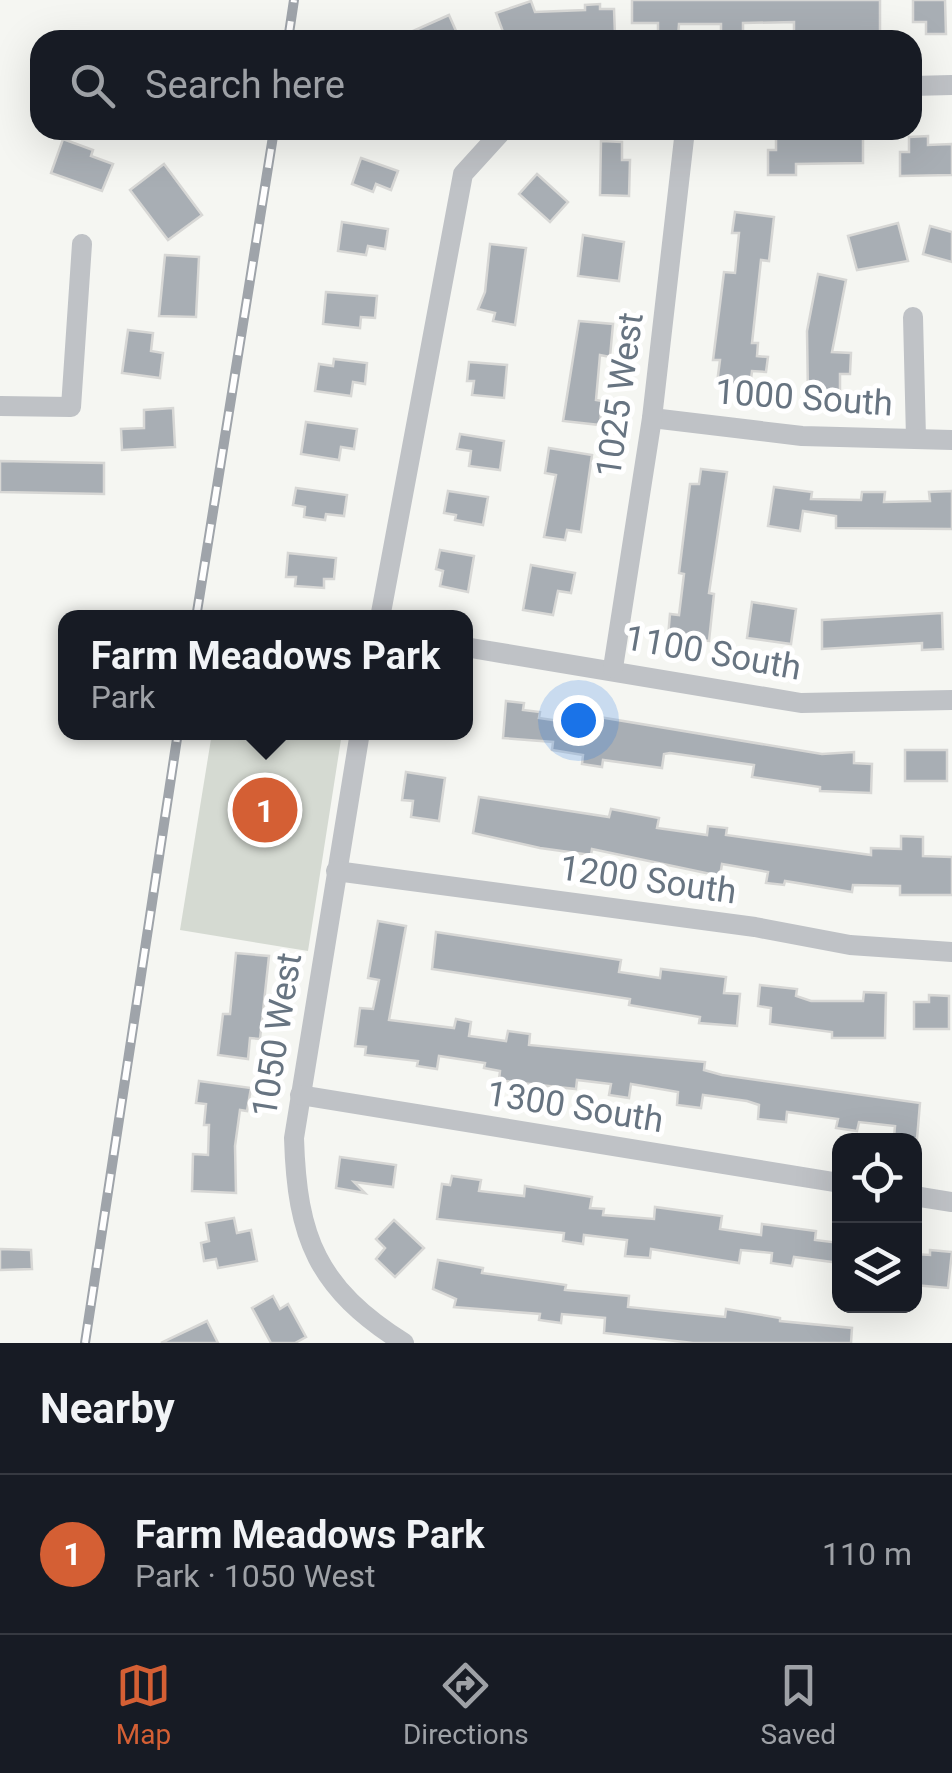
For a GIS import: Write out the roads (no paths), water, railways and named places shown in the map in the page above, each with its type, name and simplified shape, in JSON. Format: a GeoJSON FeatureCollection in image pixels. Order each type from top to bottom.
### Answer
{"type":"FeatureCollection","features":[{"type":"Feature","properties":{"kind":"street"},"geometry":{"type":"LineString","coordinates":[[922,86],[952,85]]}},
{"type":"Feature","properties":{"kind":"street"},"geometry":{"type":"LineString","coordinates":[[381,610],[458,193],[463,174],[494,140]]}},
{"type":"Feature","properties":{"kind":"street","name":"1025 West"},"geometry":{"type":"LineString","coordinates":[[612,668],[652,418],[684,140]]}},
{"type":"Feature","properties":{"kind":"street"},"geometry":{"type":"LineString","coordinates":[[0,406],[71,407],[82,244]]}},
{"type":"Feature","properties":{"kind":"street"},"geometry":{"type":"LineString","coordinates":[[914,317],[916,438]]}},
{"type":"Feature","properties":{"kind":"street","name":"1000 South"},"geometry":{"type":"LineString","coordinates":[[652,418],[802,436],[952,440]]}},
{"type":"Feature","properties":{"kind":"street","name":"1100 South"},"geometry":{"type":"LineString","coordinates":[[473,648],[612,668],[801,703],[952,700]]}},
{"type":"Feature","properties":{"kind":"street","name":"1050 West"},"geometry":{"type":"LineString","coordinates":[[359,740],[294,1138],[301,1221],[324,1274],[378,1333],[404,1343]]}},
{"type":"Feature","properties":{"kind":"street","name":"1200 South"},"geometry":{"type":"LineString","coordinates":[[336,871],[736,925],[850,945],[952,952]]}},
{"type":"Feature","properties":{"kind":"street","name":"1300 South"},"geometry":{"type":"LineString","coordinates":[[300,1095],[832,1182]]}},
{"type":"Feature","properties":{"kind":"street"},"geometry":{"type":"LineString","coordinates":[[922,1197],[952,1202]]}},
{"type":"Feature","properties":{"kind":"railway"},"geometry":{"type":"LineString","coordinates":[[290,30],[294,0]]}},
{"type":"Feature","properties":{"kind":"railway"},"geometry":{"type":"LineString","coordinates":[[197,610],[272,140]]}},
{"type":"Feature","properties":{"kind":"railway"},"geometry":{"type":"LineString","coordinates":[[85,1343],[177,740]]}},
{"type":"Feature","properties":{"kind":"place","name":"Farm Meadows Park"},"geometry":{"type":"Point","coordinates":[265,810]}}]}
